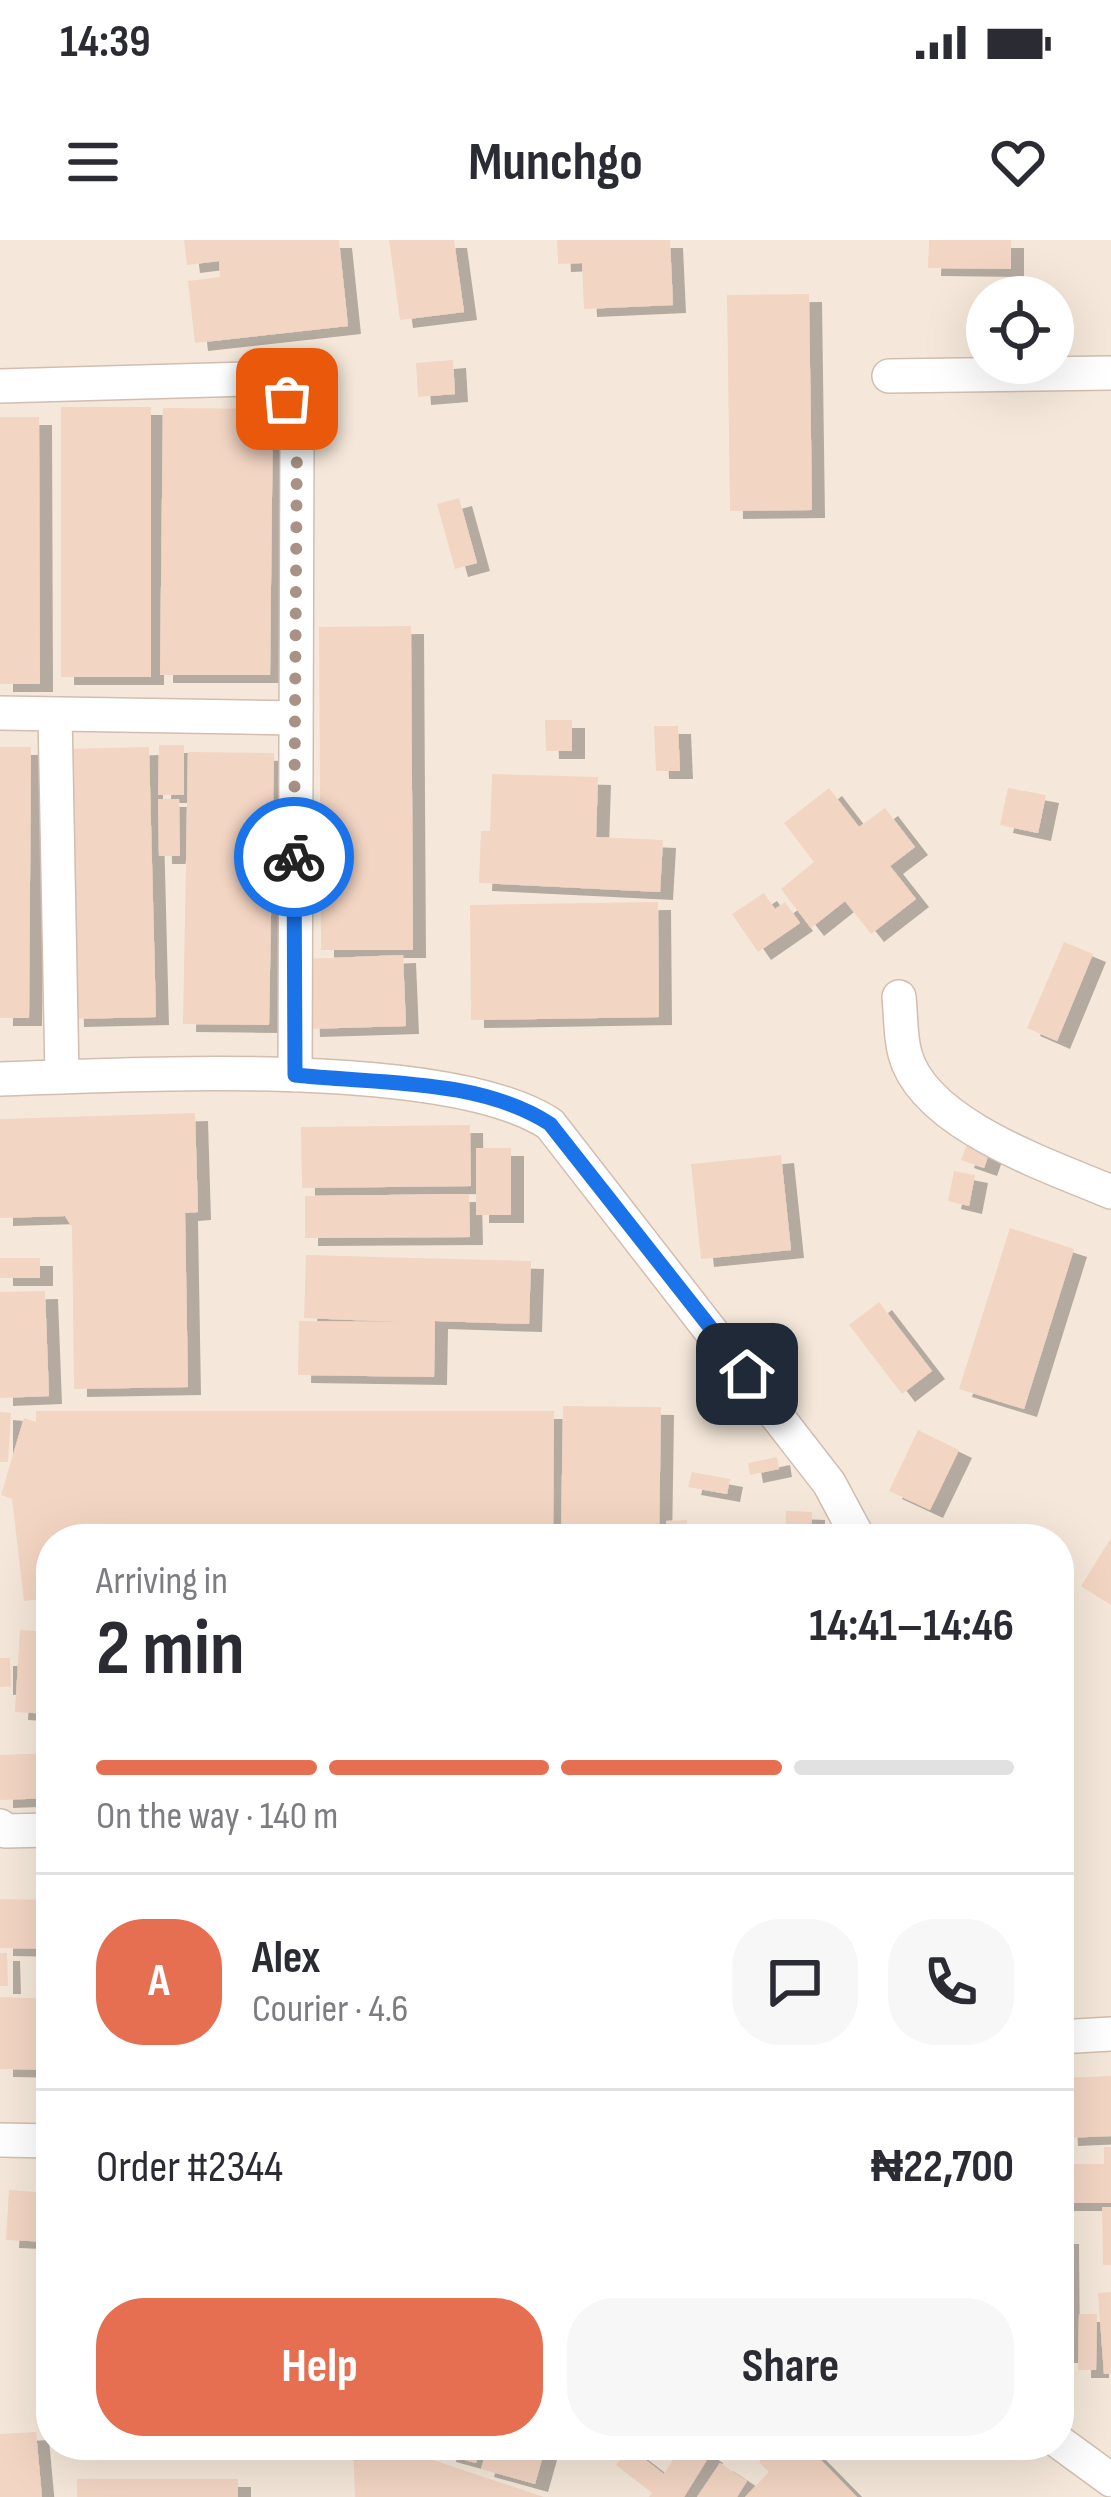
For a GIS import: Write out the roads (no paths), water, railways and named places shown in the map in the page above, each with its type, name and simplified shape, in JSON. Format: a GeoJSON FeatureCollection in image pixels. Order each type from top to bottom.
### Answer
{"type":"FeatureCollection","features":[{"type":"Feature","properties":{"kind":"street"},"geometry":{"type":"LineString","coordinates":[[889,376],[1111,374]]}},
{"type":"Feature","properties":{"kind":"street"},"geometry":{"type":"LineString","coordinates":[[0,386],[248,379],[271,385],[287,399],[297,434],[295,1075]]}},
{"type":"Feature","properties":{"kind":"street"},"geometry":{"type":"LineString","coordinates":[[0,713],[293,718]]}},
{"type":"Feature","properties":{"kind":"street"},"geometry":{"type":"LineString","coordinates":[[55,714],[62,1077]]}},
{"type":"Feature","properties":{"kind":"street"},"geometry":{"type":"LineString","coordinates":[[899,997],[905,1054],[917,1080],[948,1110],[1006,1148],[1111,1192]]}},
{"type":"Feature","properties":{"kind":"street"},"geometry":{"type":"LineString","coordinates":[[0,1079],[295,1075],[483,1094],[521,1105],[550,1124],[829,1483],[851,1524]]}},
{"type":"Feature","properties":{"kind":"street"},"geometry":{"type":"LineString","coordinates":[[0,1826],[5,1831],[36,1830]]}},
{"type":"Feature","properties":{"kind":"street"},"geometry":{"type":"LineString","coordinates":[[1074,2036],[1111,2034]]}},
{"type":"Feature","properties":{"kind":"street"},"geometry":{"type":"LineString","coordinates":[[0,2140],[36,2141]]}},
{"type":"Feature","properties":{"kind":"street"},"geometry":{"type":"LineString","coordinates":[[1074,2453],[1111,2480]]}}]}
